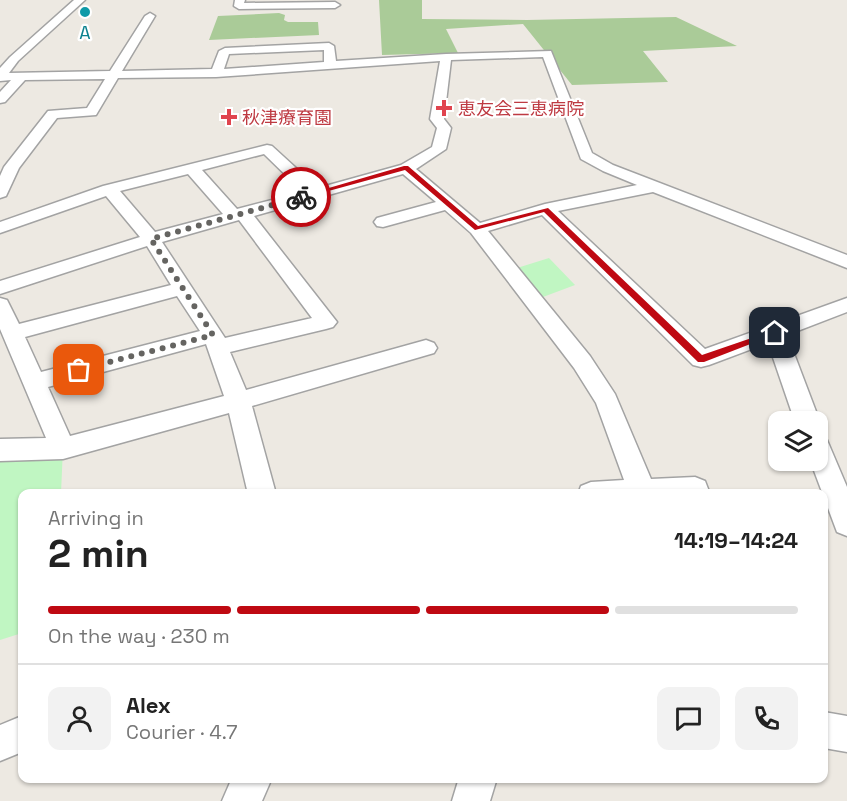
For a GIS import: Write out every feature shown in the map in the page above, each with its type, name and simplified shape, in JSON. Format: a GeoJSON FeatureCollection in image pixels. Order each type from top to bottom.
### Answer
{"type":"FeatureCollection","features":[{"type":"Feature","properties":{"kind":"street"},"geometry":{"type":"LineString","coordinates":[[0,76],[14,58],[80,0]]}},
{"type":"Feature","properties":{"kind":"street"},"geometry":{"type":"LineString","coordinates":[[240,0],[238,6],[335,5]]}},
{"type":"Feature","properties":{"kind":"street"},"geometry":{"type":"LineString","coordinates":[[325,15],[326,11],[346,0]]}},
{"type":"Feature","properties":{"kind":"street"},"geometry":{"type":"LineString","coordinates":[[0,193],[6,167],[53,114],[91,112],[150,16]]}},
{"type":"Feature","properties":{"kind":"street"},"geometry":{"type":"LineString","coordinates":[[216,73],[225,51],[328,41],[330,65]]}},
{"type":"Feature","properties":{"kind":"street"},"geometry":{"type":"LineString","coordinates":[[0,76],[216,73],[446,57],[547,53],[586,156],[847,262]]}},
{"type":"Feature","properties":{"kind":"street"},"geometry":{"type":"LineString","coordinates":[[0,288],[151,239],[406,168],[439,149],[444,128],[437,119],[446,57]]}},
{"type":"Feature","properties":{"kind":"street"},"geometry":{"type":"LineString","coordinates":[[0,99],[22,76]]}},
{"type":"Feature","properties":{"kind":"street"},"geometry":{"type":"LineString","coordinates":[[0,228],[110,189],[267,149],[314,193]]}},
{"type":"Feature","properties":{"kind":"street"},"geometry":{"type":"LineString","coordinates":[[34,382],[215,341],[326,322],[239,214],[192,168]]}},
{"type":"Feature","properties":{"kind":"street"},"geometry":{"type":"LineString","coordinates":[[406,168],[477,229],[582,362],[608,401],[641,489]]}},
{"type":"Feature","properties":{"kind":"street"},"geometry":{"type":"LineString","coordinates":[[477,229],[545,210],[657,186]]}},
{"type":"Feature","properties":{"kind":"street"},"geometry":{"type":"LineString","coordinates":[[110,189],[151,239],[215,341],[237,401],[261,489]]}},
{"type":"Feature","properties":{"kind":"street"},"geometry":{"type":"LineString","coordinates":[[383,222],[448,204]]}},
{"type":"Feature","properties":{"kind":"street"},"geometry":{"type":"LineString","coordinates":[[545,210],[701,359],[847,305]]}},
{"type":"Feature","properties":{"kind":"street"},"geometry":{"type":"LineString","coordinates":[[13,333],[182,288]]}},
{"type":"Feature","properties":{"kind":"street"},"geometry":{"type":"LineString","coordinates":[[0,305],[63,448]]}},
{"type":"Feature","properties":{"kind":"street"},"geometry":{"type":"LineString","coordinates":[[775,333],[804,411]]}},
{"type":"Feature","properties":{"kind":"street"},"geometry":{"type":"LineString","coordinates":[[0,450],[63,448],[426,348]]}},
{"type":"Feature","properties":{"kind":"street"},"geometry":{"type":"LineString","coordinates":[[827,471],[847,523]]}},
{"type":"Feature","properties":{"kind":"street"},"geometry":{"type":"LineString","coordinates":[[828,731],[847,734]]}},
{"type":"Feature","properties":{"kind":"street"},"geometry":{"type":"LineString","coordinates":[[0,744],[18,736]]}},
{"type":"Feature","properties":{"kind":"street"},"geometry":{"type":"LineString","coordinates":[[241,801],[250,783]]}},
{"type":"Feature","properties":{"kind":"street"},"geometry":{"type":"LineString","coordinates":[[471,801],[476,783]]}},
{"type":"Feature","properties":{"kind":"green space"},"geometry":{"type":"Polygon","coordinates":[[[379,0],[422,0],[422,19],[527,20],[676,17],[737,46],[643,51],[668,82],[572,85],[523,24],[446,29],[458,53],[382,55],[379,0]]]}},
{"type":"Feature","properties":{"kind":"green space"},"geometry":{"type":"Polygon","coordinates":[[[279,13],[285,15],[284,20],[288,22],[318,22],[319,35],[209,40],[218,16],[279,13]]]}},
{"type":"Feature","properties":{"kind":"green space"},"geometry":{"type":"Polygon","coordinates":[[[549,258],[575,285],[543,297],[517,268],[549,258]]]}},
{"type":"Feature","properties":{"kind":"green space"},"geometry":{"type":"Polygon","coordinates":[[[63,448],[61,489],[18,489],[18,634],[0,640],[0,455],[63,448]]]}},
{"type":"Feature","properties":{"kind":"way so far"},"geometry":{"type":"LineString","coordinates":[[79,370],[213,335],[151,239],[301,197]]}},
{"type":"Feature","properties":{"kind":"place","name":"A"},"geometry":{"type":"Point","coordinates":[85,12]}},
{"type":"Feature","properties":{"kind":"place","name":"恵友会三恵病院"},"geometry":{"type":"Point","coordinates":[444,108]}},
{"type":"Feature","properties":{"kind":"place","name":"秋津療育園"},"geometry":{"type":"Point","coordinates":[229,117]}},
{"type":"Feature","properties":{"kind":"route"},"geometry":{"type":"LineString","coordinates":[[301,197],[406,168],[477,229],[545,210],[701,359],[775,333]]}}]}
